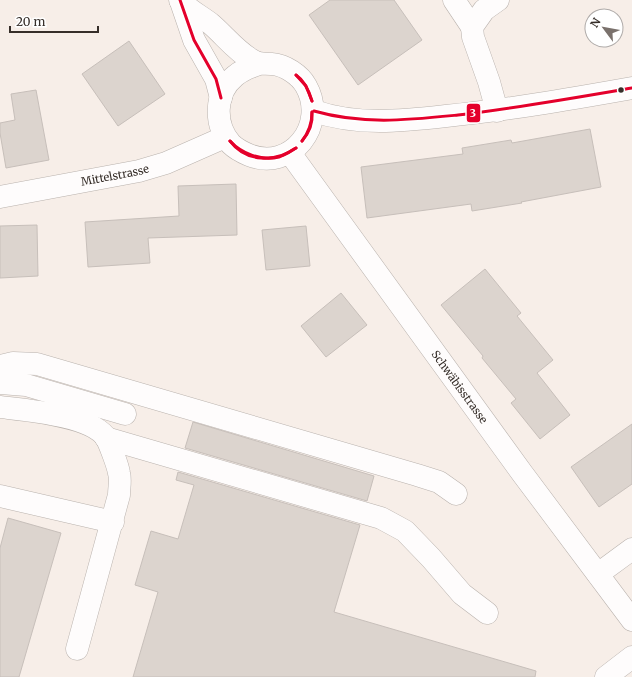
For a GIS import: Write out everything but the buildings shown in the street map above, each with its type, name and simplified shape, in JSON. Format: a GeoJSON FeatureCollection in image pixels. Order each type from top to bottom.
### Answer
{"type":"FeatureCollection","features":[{"type":"Feature","properties":{"kind":"street"},"geometry":{"type":"LineString","coordinates":[[454,0],[472,27],[473,37],[487,76],[497,111]]}},
{"type":"Feature","properties":{"kind":"street"},"geometry":{"type":"LineString","coordinates":[[472,27],[484,10],[498,0]]}},
{"type":"Feature","properties":{"kind":"street"},"geometry":{"type":"LineString","coordinates":[[180,1],[211,24],[245,56],[259,64]]}},
{"type":"Feature","properties":{"kind":"street"},"geometry":{"type":"LineString","coordinates":[[180,1],[194,40],[216,79],[220,98]]}},
{"type":"Feature","properties":{"kind":"street"},"geometry":{"type":"LineString","coordinates":[[259,64],[273,64],[286,68],[297,75],[306,85],[312,98],[314,111],[312,124],[307,136],[299,145],[290,153],[271,159],[256,158],[241,152],[226,137],[218,114],[220,98],[225,87],[234,76],[246,68],[259,64]]}},
{"type":"Feature","properties":{"kind":"street"},"geometry":{"type":"LineString","coordinates":[[314,111],[344,120],[390,121],[497,111],[632,88]]}},
{"type":"Feature","properties":{"kind":"street","name":"Mittelstrasse"},"geometry":{"type":"LineString","coordinates":[[0,197],[139,171],[181,158],[226,137]]}},
{"type":"Feature","properties":{"kind":"street","name":"Schwäbisstrasse"},"geometry":{"type":"LineString","coordinates":[[290,153],[522,473],[632,620]]}},
{"type":"Feature","properties":{"kind":"street"},"geometry":{"type":"LineString","coordinates":[[0,366],[13,363],[37,364],[417,475],[439,482],[456,494]]}},
{"type":"Feature","properties":{"kind":"street"},"geometry":{"type":"LineString","coordinates":[[0,383],[26,385],[125,414]]}},
{"type":"Feature","properties":{"kind":"street"},"geometry":{"type":"LineString","coordinates":[[0,406],[76,420],[95,428],[106,438],[381,518],[405,531],[462,594],[487,613]]}},
{"type":"Feature","properties":{"kind":"street"},"geometry":{"type":"LineString","coordinates":[[77,649],[113,522],[119,495],[120,474],[106,438]]}},
{"type":"Feature","properties":{"kind":"street"},"geometry":{"type":"LineString","coordinates":[[0,496],[113,522]]}},
{"type":"Feature","properties":{"kind":"street"},"geometry":{"type":"LineString","coordinates":[[598,574],[632,549]]}},
{"type":"Feature","properties":{"kind":"street"},"geometry":{"type":"LineString","coordinates":[[606,677],[632,656]]}},
{"type":"Feature","properties":{"kind":"transit line","name":"3"},"geometry":{"type":"LineString","coordinates":[[180,0],[194,40],[216,79],[221,98]]}},
{"type":"Feature","properties":{"kind":"transit line","name":"3"},"geometry":{"type":"LineString","coordinates":[[296,75],[306,86],[312,101]]}},
{"type":"Feature","properties":{"kind":"transit line","name":"3"},"geometry":{"type":"LineString","coordinates":[[296,75],[306,86],[312,101]]}},
{"type":"Feature","properties":{"kind":"transit line","name":"3"},"geometry":{"type":"LineString","coordinates":[[314,111],[368,120],[403,120],[458,115],[545,103],[632,88]]}},
{"type":"Feature","properties":{"kind":"transit line","name":"3"},"geometry":{"type":"LineString","coordinates":[[302,141],[310,127],[312,112]]}},
{"type":"Feature","properties":{"kind":"transit line","name":"3"},"geometry":{"type":"LineString","coordinates":[[302,141],[310,128],[312,112]]}},
{"type":"Feature","properties":{"kind":"transit line","name":"3"},"geometry":{"type":"LineString","coordinates":[[230,141],[246,153],[265,158],[279,157],[296,148]]}},
{"type":"Feature","properties":{"kind":"transit line","name":"3"},"geometry":{"type":"LineString","coordinates":[[230,141],[244,153],[261,158],[279,156],[296,148]]}}]}
